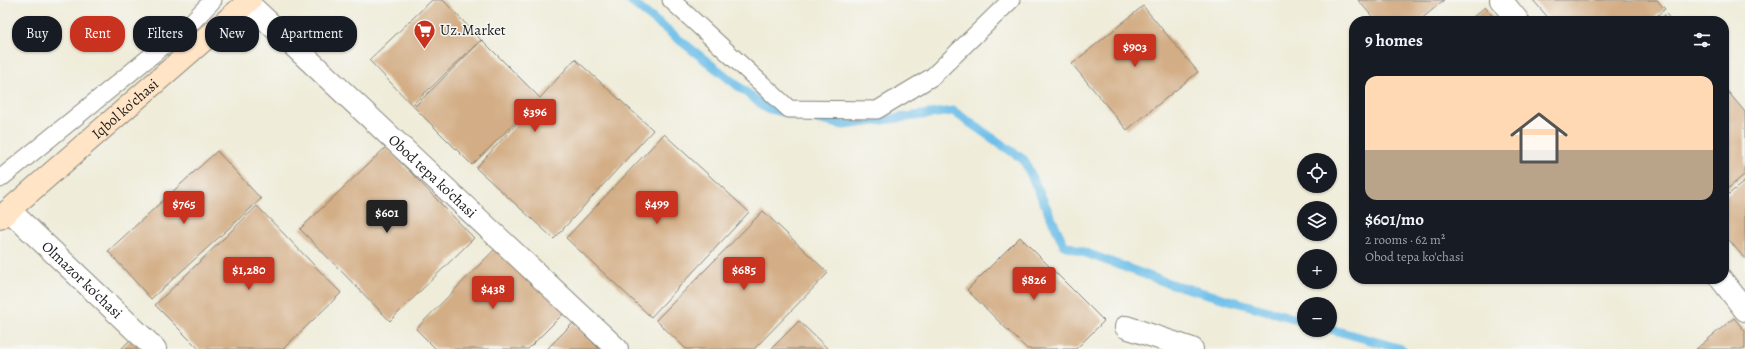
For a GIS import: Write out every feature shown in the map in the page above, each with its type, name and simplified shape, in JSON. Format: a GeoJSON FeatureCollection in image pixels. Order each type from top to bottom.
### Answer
{"type":"FeatureCollection","features":[{"type":"Feature","properties":{"kind":"street"},"geometry":{"type":"LineString","coordinates":[[1501,0],[1514,16]]}},
{"type":"Feature","properties":{"kind":"street","name":"Iqbol ko'chasi"},"geometry":{"type":"LineString","coordinates":[[4,214],[249,2]]}},
{"type":"Feature","properties":{"kind":"street","name":"Obod tepa ko'chasi"},"geometry":{"type":"LineString","coordinates":[[249,2],[617,349]]}},
{"type":"Feature","properties":{"kind":"street","name":"Olmazor ko'chasi"},"geometry":{"type":"LineString","coordinates":[[4,214],[154,349]]}},
{"type":"Feature","properties":{"kind":"street"},"geometry":{"type":"LineString","coordinates":[[1725,284],[1745,310]]}},
{"type":"Feature","properties":{"kind":"street"},"geometry":{"type":"LineString","coordinates":[[1126,327],[1192,349]]}},
{"type":"Feature","properties":{"kind":"lane"},"geometry":{"type":"LineString","coordinates":[[0,179],[189,25],[213,0]]}},
{"type":"Feature","properties":{"kind":"lane"},"geometry":{"type":"LineString","coordinates":[[671,0],[789,109],[877,110],[932,77],[1011,0]]}},
{"type":"Feature","properties":{"kind":"building","name":"Uz.Market"},"geometry":{"type":"Polygon","coordinates":[[[432,0],[443,0],[481,40],[412,105],[369,60],[432,0]]]}},
{"type":"Feature","properties":{"kind":"building"},"geometry":{"type":"Polygon","coordinates":[[[1358,0],[1444,0],[1425,16],[1372,16],[1358,0]]]}},
{"type":"Feature","properties":{"kind":"building"},"geometry":{"type":"Polygon","coordinates":[[[1533,0],[1657,0],[1665,9],[1657,16],[1547,16],[1533,0]]]}},
{"type":"Feature","properties":{"kind":"building"},"geometry":{"type":"Polygon","coordinates":[[[1143,6],[1198,72],[1127,130],[1072,64],[1143,6]]]}},
{"type":"Feature","properties":{"kind":"building"},"geometry":{"type":"Polygon","coordinates":[[[1485,7],[1492,16],[1474,16],[1485,7]]]}},
{"type":"Feature","properties":{"kind":"building"},"geometry":{"type":"Polygon","coordinates":[[[482,40],[540,98],[575,59],[653,130],[554,239],[476,168],[538,100],[472,165],[414,107],[482,40]]]}},
{"type":"Feature","properties":{"kind":"building"},"geometry":{"type":"Polygon","coordinates":[[[1729,93],[1745,112],[1745,174],[1729,188],[1729,93]]]}},
{"type":"Feature","properties":{"kind":"building"},"geometry":{"type":"Polygon","coordinates":[[[664,134],[749,212],[651,317],[566,238],[664,134]]]}},
{"type":"Feature","properties":{"kind":"building"},"geometry":{"type":"Polygon","coordinates":[[[386,147],[474,238],[390,321],[300,229],[386,147]]]}},
{"type":"Feature","properties":{"kind":"building"},"geometry":{"type":"Polygon","coordinates":[[[217,151],[261,199],[151,299],[108,251],[217,151]]]}},
{"type":"Feature","properties":{"kind":"building"},"geometry":{"type":"Polygon","coordinates":[[[1745,181],[1745,259],[1729,240],[1729,194],[1745,181]]]}},
{"type":"Feature","properties":{"kind":"building"},"geometry":{"type":"Polygon","coordinates":[[[257,206],[341,293],[283,349],[199,349],[155,305],[257,206]]]}},
{"type":"Feature","properties":{"kind":"building"},"geometry":{"type":"Polygon","coordinates":[[[763,211],[828,273],[754,349],[686,349],[656,320],[763,211]]]}},
{"type":"Feature","properties":{"kind":"building"},"geometry":{"type":"Polygon","coordinates":[[[1020,237],[1104,321],[1076,349],[1027,349],[967,290],[1020,237]]]}},
{"type":"Feature","properties":{"kind":"building"},"geometry":{"type":"Polygon","coordinates":[[[499,245],[566,311],[528,349],[436,349],[416,329],[499,245]]]}},
{"type":"Feature","properties":{"kind":"building"},"geometry":{"type":"Polygon","coordinates":[[[1734,318],[1745,331],[1745,349],[1696,349],[1734,318]]]}},
{"type":"Feature","properties":{"kind":"building"},"geometry":{"type":"Polygon","coordinates":[[[799,321],[828,349],[771,349],[799,321]]]}},
{"type":"Feature","properties":{"kind":"building"},"geometry":{"type":"Polygon","coordinates":[[[573,323],[599,349],[547,349],[573,323]]]}},
{"type":"Feature","properties":{"kind":"building"},"geometry":{"type":"Polygon","coordinates":[[[132,338],[143,349],[121,349],[132,338]]]}},
{"type":"Feature","properties":{"kind":"waterway"},"geometry":{"type":"LineString","coordinates":[[629,0],[766,108],[844,125],[953,111],[1024,160],[1064,245],[1168,283],[1297,319]]}},
{"type":"Feature","properties":{"kind":"waterway"},"geometry":{"type":"LineString","coordinates":[[1337,331],[1402,349]]}},
{"type":"Feature","properties":{"kind":"place","name":"Uz.Market"},"geometry":{"type":"Point","coordinates":[425,50]}}]}
